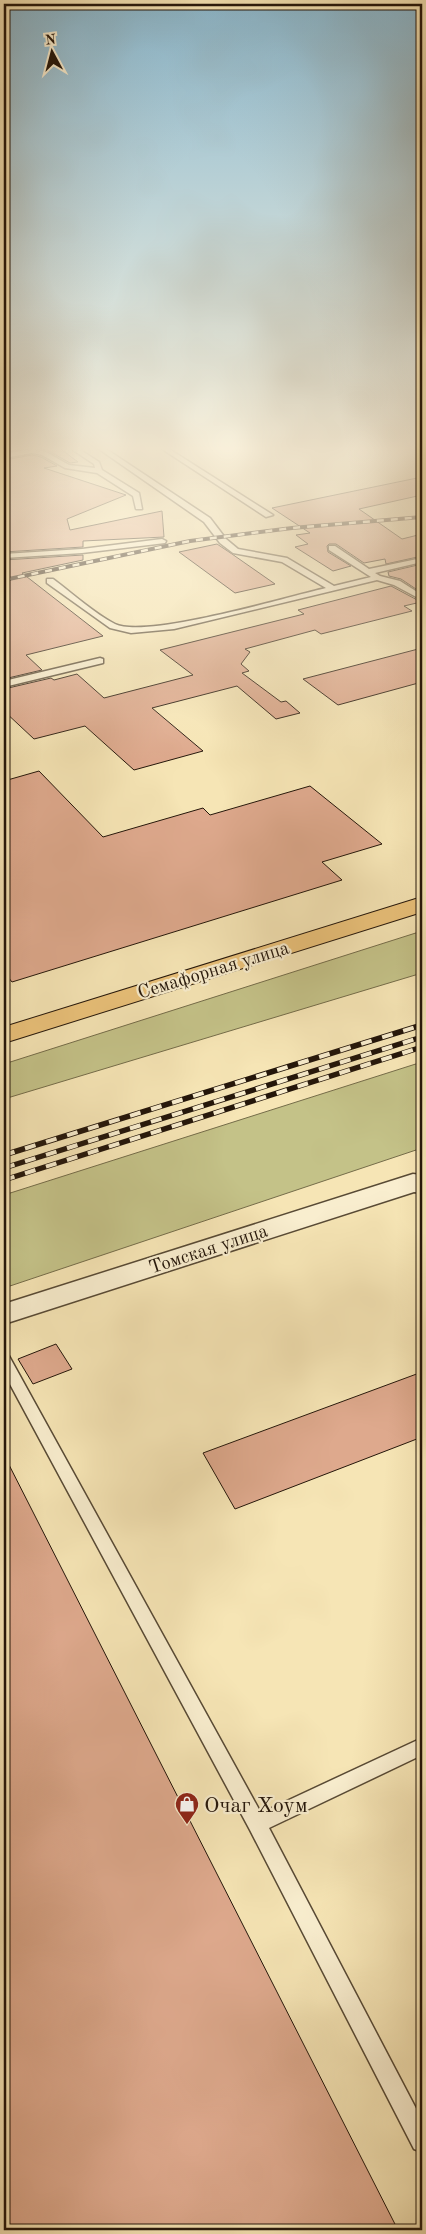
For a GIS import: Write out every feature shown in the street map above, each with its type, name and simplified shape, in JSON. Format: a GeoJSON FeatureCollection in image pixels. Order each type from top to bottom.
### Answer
{"type":"FeatureCollection","features":[{"type":"Feature","properties":{"kind":"highway","name":"Семафорная улица"},"geometry":{"type":"LineString","coordinates":[[4,1034],[422,904]]}},
{"type":"Feature","properties":{"kind":"street","name":"Томская улица"},"geometry":{"type":"LineString","coordinates":[[4,1314],[420,1183]]}},
{"type":"Feature","properties":{"kind":"lane"},"geometry":{"type":"LineString","coordinates":[[4,556],[78,551]]}},
{"type":"Feature","properties":{"kind":"lane"},"geometry":{"type":"LineString","coordinates":[[237,551],[284,560],[333,589]]}},
{"type":"Feature","properties":{"kind":"lane"},"geometry":{"type":"LineString","coordinates":[[337,551],[377,578],[397,583],[422,598]]}},
{"type":"Feature","properties":{"kind":"lane"},"geometry":{"type":"LineString","coordinates":[[368,572],[422,560]]}},
{"type":"Feature","properties":{"kind":"lane"},"geometry":{"type":"LineString","coordinates":[[50,580],[113,626],[131,631],[174,627],[377,578]]}},
{"type":"Feature","properties":{"kind":"lane"},"geometry":{"type":"LineString","coordinates":[[4,684],[100,662]]}},
{"type":"Feature","properties":{"kind":"lane"},"geometry":{"type":"LineString","coordinates":[[4,1360],[417,2116],[422,2141]]}},
{"type":"Feature","properties":{"kind":"lane"},"geometry":{"type":"LineString","coordinates":[[257,1824],[422,1746]]}},
{"type":"Feature","properties":{"kind":"shaded area"},"geometry":{"type":"Polygon","coordinates":[[[422,931],[422,973],[4,1099],[4,1064],[422,931]]]}},
{"type":"Feature","properties":{"kind":"shaded area"},"geometry":{"type":"Polygon","coordinates":[[[422,1062],[422,1148],[4,1288],[4,1195],[422,1062]]]}},
{"type":"Feature","properties":{"kind":"building"},"geometry":{"type":"Polygon","coordinates":[[[228,551],[275,584],[235,593],[179,552],[228,551]]]}},
{"type":"Feature","properties":{"kind":"building"},"geometry":{"type":"Polygon","coordinates":[[[302,551],[328,551],[351,566],[333,571],[302,551]]]}},
{"type":"Feature","properties":{"kind":"building"},"geometry":{"type":"Polygon","coordinates":[[[347,551],[422,551],[422,556],[386,564],[385,559],[364,563],[347,551]]]}},
{"type":"Feature","properties":{"kind":"building"},"geometry":{"type":"Polygon","coordinates":[[[83,555],[83,560],[22,573],[103,636],[26,655],[42,670],[4,679],[4,560],[83,555]]]}},
{"type":"Feature","properties":{"kind":"building"},"geometry":{"type":"Polygon","coordinates":[[[422,564],[422,593],[401,579],[389,576],[388,572],[422,564]]]}},
{"type":"Feature","properties":{"kind":"building"},"geometry":{"type":"Polygon","coordinates":[[[391,586],[421,602],[404,606],[412,611],[321,634],[315,630],[245,649],[250,652],[241,664],[249,671],[242,673],[281,702],[286,701],[300,713],[276,719],[237,686],[152,708],[203,751],[134,770],[85,726],[34,739],[4,711],[4,689],[51,678],[54,680],[77,674],[104,698],[193,675],[160,650],[304,614],[298,610],[391,586]]]}},
{"type":"Feature","properties":{"kind":"building"},"geometry":{"type":"Polygon","coordinates":[[[422,648],[422,682],[338,705],[303,679],[422,648]]]}},
{"type":"Feature","properties":{"kind":"building"},"geometry":{"type":"Polygon","coordinates":[[[39,771],[103,837],[203,808],[210,815],[310,786],[382,844],[322,862],[342,880],[12,982],[4,972],[4,781],[39,771]]]}},
{"type":"Feature","properties":{"kind":"building"},"geometry":{"type":"Polygon","coordinates":[[[56,1344],[72,1369],[33,1384],[18,1359],[56,1344]]]}},
{"type":"Feature","properties":{"kind":"building"},"geometry":{"type":"Polygon","coordinates":[[[422,1372],[422,1437],[235,1509],[203,1453],[422,1372]]]}},
{"type":"Feature","properties":{"kind":"building"},"geometry":{"type":"Polygon","coordinates":[[[4,1455],[398,2230],[4,2230],[4,1455]]]}},
{"type":"Feature","properties":{"kind":"railway"},"geometry":{"type":"LineString","coordinates":[[4,580],[141,551]]}},
{"type":"Feature","properties":{"kind":"railway"},"geometry":{"type":"LineString","coordinates":[[4,1155],[422,1025]]}},
{"type":"Feature","properties":{"kind":"railway"},"geometry":{"type":"LineString","coordinates":[[4,1168],[422,1037]]}},
{"type":"Feature","properties":{"kind":"railway"},"geometry":{"type":"LineString","coordinates":[[4,1180],[422,1047]]}},
{"type":"Feature","properties":{"kind":"place","name":"Очаг Хоум"},"geometry":{"type":"Point","coordinates":[187,1825]}}]}
